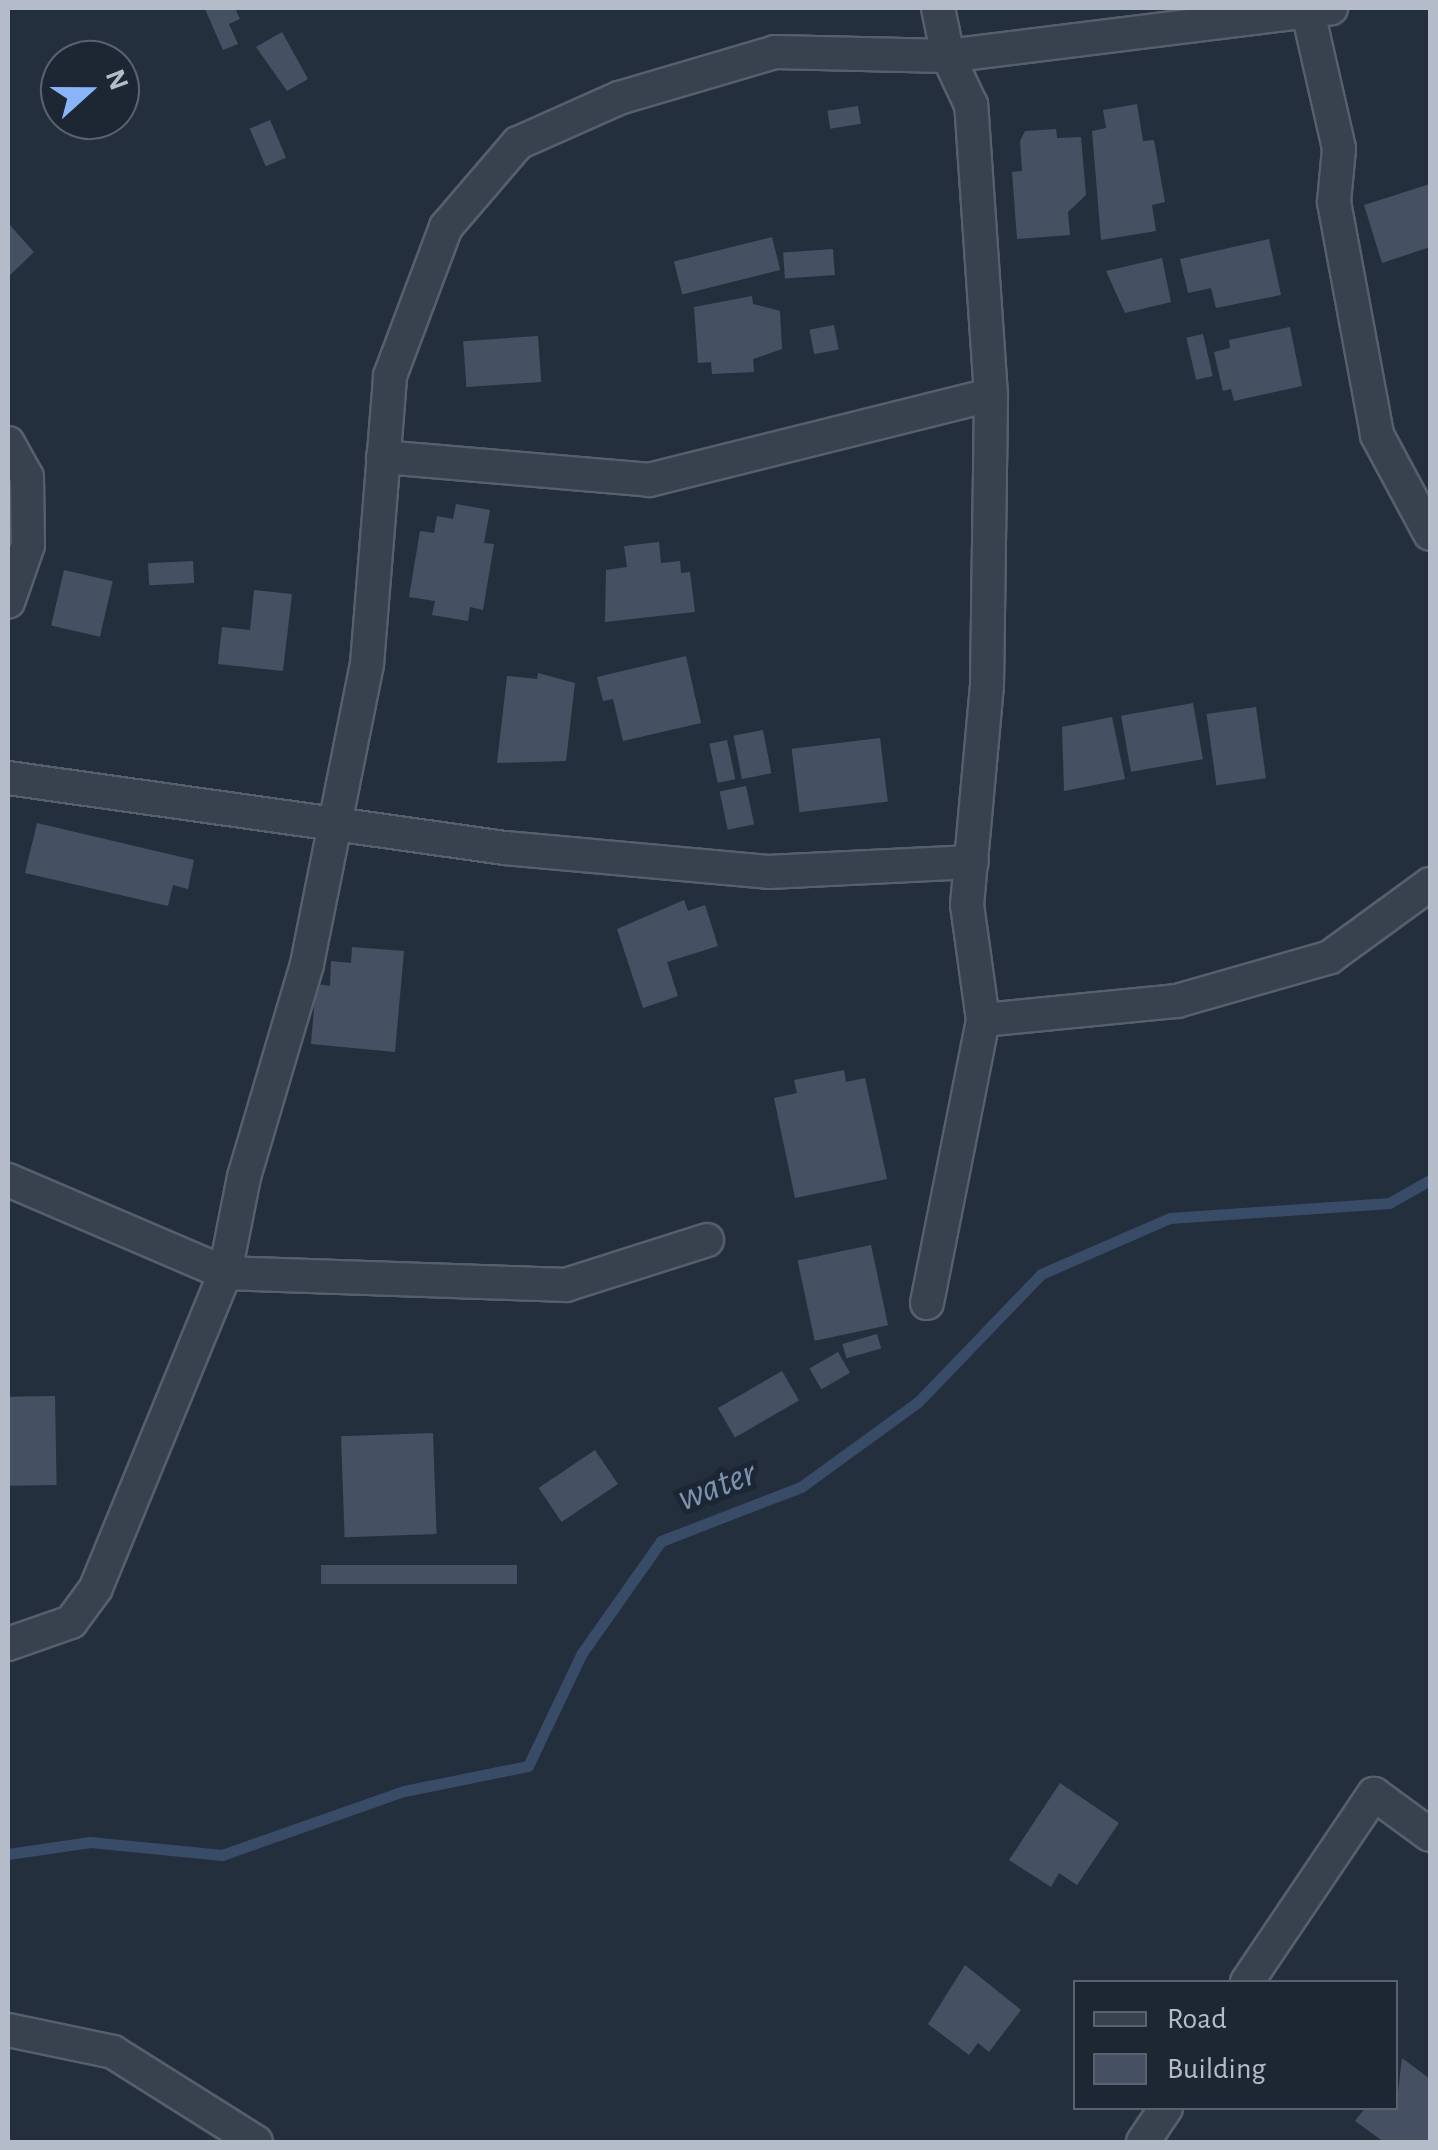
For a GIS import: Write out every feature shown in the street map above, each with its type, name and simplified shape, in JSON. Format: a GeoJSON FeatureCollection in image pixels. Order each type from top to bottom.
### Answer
{"type":"FeatureCollection","features":[{"type":"Feature","properties":{"kind":"street"},"geometry":{"type":"LineString","coordinates":[[927,1303],[982,1020],[968,905],[987,686],[991,396],[971,105],[948,56],[938,8]]}},
{"type":"Feature","properties":{"kind":"street"},"geometry":{"type":"LineString","coordinates":[[8,1644],[71,1622],[96,1588],[225,1273],[336,824],[367,664],[390,376],[446,227],[518,143],[619,98],[775,52],[948,56],[1319,10],[1339,149],[1334,202],[1377,436],[1430,534]]}},
{"type":"Feature","properties":{"kind":"street"},"geometry":{"type":"LineString","coordinates":[[384,457],[649,480],[991,396]]}},
{"type":"Feature","properties":{"kind":"street"},"geometry":{"type":"LineString","coordinates":[[8,442],[27,477],[28,545],[8,602]]}},
{"type":"Feature","properties":{"kind":"street"},"geometry":{"type":"LineString","coordinates":[[8,778],[336,824],[768,872],[972,862]]}},
{"type":"Feature","properties":{"kind":"street"},"geometry":{"type":"LineString","coordinates":[[982,1020],[1177,1002],[1330,957],[1430,884]]}},
{"type":"Feature","properties":{"kind":"street"},"geometry":{"type":"LineString","coordinates":[[8,1180],[225,1273],[566,1284],[707,1240]]}},
{"type":"Feature","properties":{"kind":"street"},"geometry":{"type":"LineString","coordinates":[[1248,1980],[1374,1794],[1430,1836]]}},
{"type":"Feature","properties":{"kind":"street"},"geometry":{"type":"LineString","coordinates":[[8,2030],[113,2052],[256,2142]]}},
{"type":"Feature","properties":{"kind":"street"},"geometry":{"type":"LineString","coordinates":[[1143,2142],[1165,2110]]}},
{"type":"Feature","properties":{"kind":"building"},"geometry":{"type":"Polygon","coordinates":[[[235,8],[240,19],[229,24],[238,44],[223,50],[205,9],[235,8]]]}},
{"type":"Feature","properties":{"kind":"building"},"geometry":{"type":"Polygon","coordinates":[[[282,32],[308,79],[287,91],[256,47],[282,32]]]}},
{"type":"Feature","properties":{"kind":"building"},"geometry":{"type":"Polygon","coordinates":[[[1137,104],[1143,141],[1154,140],[1165,202],[1152,205],[1156,231],[1101,240],[1092,131],[1106,128],[1103,110],[1137,104]]]}},
{"type":"Feature","properties":{"kind":"building"},"geometry":{"type":"Polygon","coordinates":[[[858,106],[861,124],[830,129],[827,111],[858,106]]]}},
{"type":"Feature","properties":{"kind":"building"},"geometry":{"type":"Polygon","coordinates":[[[270,120],[286,158],[266,166],[250,129],[270,120]]]}},
{"type":"Feature","properties":{"kind":"building"},"geometry":{"type":"Polygon","coordinates":[[[1056,129],[1057,138],[1081,137],[1086,195],[1068,212],[1070,235],[1017,239],[1012,172],[1022,171],[1020,141],[1025,131],[1056,129]]]}},
{"type":"Feature","properties":{"kind":"building"},"geometry":{"type":"Polygon","coordinates":[[[1430,184],[1430,247],[1382,263],[1364,205],[1430,184]]]}},
{"type":"Feature","properties":{"kind":"building"},"geometry":{"type":"Polygon","coordinates":[[[8,223],[34,252],[8,277],[8,223]]]}},
{"type":"Feature","properties":{"kind":"building"},"geometry":{"type":"Polygon","coordinates":[[[772,237],[780,270],[682,294],[674,261],[772,237]]]}},
{"type":"Feature","properties":{"kind":"building"},"geometry":{"type":"Polygon","coordinates":[[[1269,239],[1281,295],[1216,308],[1211,288],[1188,293],[1180,259],[1269,239]]]}},
{"type":"Feature","properties":{"kind":"building"},"geometry":{"type":"Polygon","coordinates":[[[833,249],[835,275],[785,278],[783,252],[833,249]]]}},
{"type":"Feature","properties":{"kind":"building"},"geometry":{"type":"Polygon","coordinates":[[[1162,258],[1171,302],[1125,313],[1106,271],[1162,258]]]}},
{"type":"Feature","properties":{"kind":"building"},"geometry":{"type":"Polygon","coordinates":[[[752,296],[753,304],[780,311],[782,349],[753,359],[754,372],[712,374],[711,362],[698,363],[694,307],[752,296]]]}},
{"type":"Feature","properties":{"kind":"building"},"geometry":{"type":"Polygon","coordinates":[[[834,325],[839,350],[814,354],[809,330],[834,325]]]}},
{"type":"Feature","properties":{"kind":"building"},"geometry":{"type":"Polygon","coordinates":[[[1290,327],[1302,386],[1234,401],[1231,389],[1223,391],[1214,352],[1230,348],[1229,340],[1290,327]]]}},
{"type":"Feature","properties":{"kind":"building"},"geometry":{"type":"Polygon","coordinates":[[[1203,334],[1213,376],[1196,380],[1186,338],[1203,334]]]}},
{"type":"Feature","properties":{"kind":"building"},"geometry":{"type":"Polygon","coordinates":[[[538,336],[541,382],[466,387],[463,341],[538,336]]]}},
{"type":"Feature","properties":{"kind":"building"},"geometry":{"type":"Polygon","coordinates":[[[456,504],[490,510],[484,543],[494,544],[483,610],[470,607],[468,621],[432,615],[435,601],[409,597],[420,531],[434,533],[437,516],[453,519],[456,504]]]}},
{"type":"Feature","properties":{"kind":"building"},"geometry":{"type":"Polygon","coordinates":[[[659,542],[661,563],[680,561],[681,573],[690,572],[695,612],[605,622],[606,570],[627,567],[624,546],[659,542]]]}},
{"type":"Feature","properties":{"kind":"building"},"geometry":{"type":"Polygon","coordinates":[[[193,561],[194,583],[149,585],[148,563],[193,561]]]}},
{"type":"Feature","properties":{"kind":"building"},"geometry":{"type":"Polygon","coordinates":[[[64,570],[113,581],[100,637],[51,626],[64,570]]]}},
{"type":"Feature","properties":{"kind":"building"},"geometry":{"type":"Polygon","coordinates":[[[254,590],[292,594],[283,671],[218,664],[222,627],[250,630],[254,590]]]}},
{"type":"Feature","properties":{"kind":"building"},"geometry":{"type":"Polygon","coordinates":[[[686,656],[701,723],[623,741],[613,699],[603,701],[597,677],[686,656]]]}},
{"type":"Feature","properties":{"kind":"building"},"geometry":{"type":"Polygon","coordinates":[[[538,673],[575,683],[566,761],[497,763],[507,676],[537,679],[538,673]]]}},
{"type":"Feature","properties":{"kind":"building"},"geometry":{"type":"Polygon","coordinates":[[[1193,703],[1203,759],[1131,772],[1121,716],[1193,703]]]}},
{"type":"Feature","properties":{"kind":"building"},"geometry":{"type":"Polygon","coordinates":[[[1256,707],[1266,778],[1217,785],[1206,714],[1256,707]]]}},
{"type":"Feature","properties":{"kind":"building"},"geometry":{"type":"Polygon","coordinates":[[[1112,717],[1125,779],[1064,791],[1062,727],[1112,717]]]}},
{"type":"Feature","properties":{"kind":"building"},"geometry":{"type":"Polygon","coordinates":[[[763,730],[771,773],[742,779],[734,736],[763,730]]]}},
{"type":"Feature","properties":{"kind":"building"},"geometry":{"type":"Polygon","coordinates":[[[880,738],[888,802],[799,812],[792,749],[880,738]]]}},
{"type":"Feature","properties":{"kind":"building"},"geometry":{"type":"Polygon","coordinates":[[[727,740],[735,779],[718,783],[709,744],[727,740]]]}},
{"type":"Feature","properties":{"kind":"building"},"geometry":{"type":"Polygon","coordinates":[[[746,786],[754,824],[728,830],[720,792],[746,786]]]}},
{"type":"Feature","properties":{"kind":"building"},"geometry":{"type":"Polygon","coordinates":[[[37,823],[194,860],[188,889],[173,885],[168,906],[25,873],[37,823]]]}},
{"type":"Feature","properties":{"kind":"building"},"geometry":{"type":"Polygon","coordinates":[[[684,900],[688,911],[705,905],[718,946],[667,962],[678,996],[643,1008],[617,929],[684,900]]]}},
{"type":"Feature","properties":{"kind":"building"},"geometry":{"type":"Polygon","coordinates":[[[352,947],[404,951],[395,1052],[311,1044],[316,984],[330,986],[331,961],[351,963],[352,947]]]}},
{"type":"Feature","properties":{"kind":"building"},"geometry":{"type":"Polygon","coordinates":[[[844,1070],[846,1082],[865,1078],[887,1179],[795,1198],[774,1098],[797,1093],[794,1080],[844,1070]]]}},
{"type":"Feature","properties":{"kind":"building"},"geometry":{"type":"Polygon","coordinates":[[[871,1245],[888,1325],[815,1341],[798,1261],[871,1245]]]}},
{"type":"Feature","properties":{"kind":"building"},"geometry":{"type":"Polygon","coordinates":[[[877,1334],[881,1348],[847,1358],[842,1344],[877,1334]]]}},
{"type":"Feature","properties":{"kind":"building"},"geometry":{"type":"Polygon","coordinates":[[[838,1352],[850,1373],[821,1389],[809,1368],[838,1352]]]}},
{"type":"Feature","properties":{"kind":"building"},"geometry":{"type":"Polygon","coordinates":[[[782,1371],[799,1400],[735,1437],[718,1408],[782,1371]]]}},
{"type":"Feature","properties":{"kind":"building"},"geometry":{"type":"Polygon","coordinates":[[[55,1396],[57,1485],[10,1486],[8,1397],[55,1396]]]}},
{"type":"Feature","properties":{"kind":"building"},"geometry":{"type":"Polygon","coordinates":[[[433,1433],[437,1534],[345,1537],[341,1436],[433,1433]]]}},
{"type":"Feature","properties":{"kind":"building"},"geometry":{"type":"Polygon","coordinates":[[[595,1450],[618,1484],[562,1522],[539,1488],[595,1450]]]}},
{"type":"Feature","properties":{"kind":"building"},"geometry":{"type":"Polygon","coordinates":[[[321,1565],[517,1565],[517,1584],[321,1584],[321,1565]]]}},
{"type":"Feature","properties":{"kind":"building"},"geometry":{"type":"Polygon","coordinates":[[[1060,1783],[1119,1823],[1077,1885],[1059,1873],[1051,1887],[1009,1860],[1060,1783]]]}},
{"type":"Feature","properties":{"kind":"building"},"geometry":{"type":"Polygon","coordinates":[[[965,1965],[1021,2010],[989,2052],[978,2043],[969,2055],[928,2024],[965,1965]]]}},
{"type":"Feature","properties":{"kind":"building"},"geometry":{"type":"Polygon","coordinates":[[[1402,2058],[1430,2079],[1430,2142],[1384,2142],[1355,2121],[1363,2110],[1398,2110],[1402,2058]]]}},
{"type":"Feature","properties":{"kind":"waterway","name":"water"},"geometry":{"type":"LineString","coordinates":[[8,1854],[90,1842],[222,1855],[404,1791],[528,1766],[582,1653],[661,1541],[801,1487],[918,1402],[1041,1274],[1170,1218],[1389,1203],[1430,1180]]}}]}
